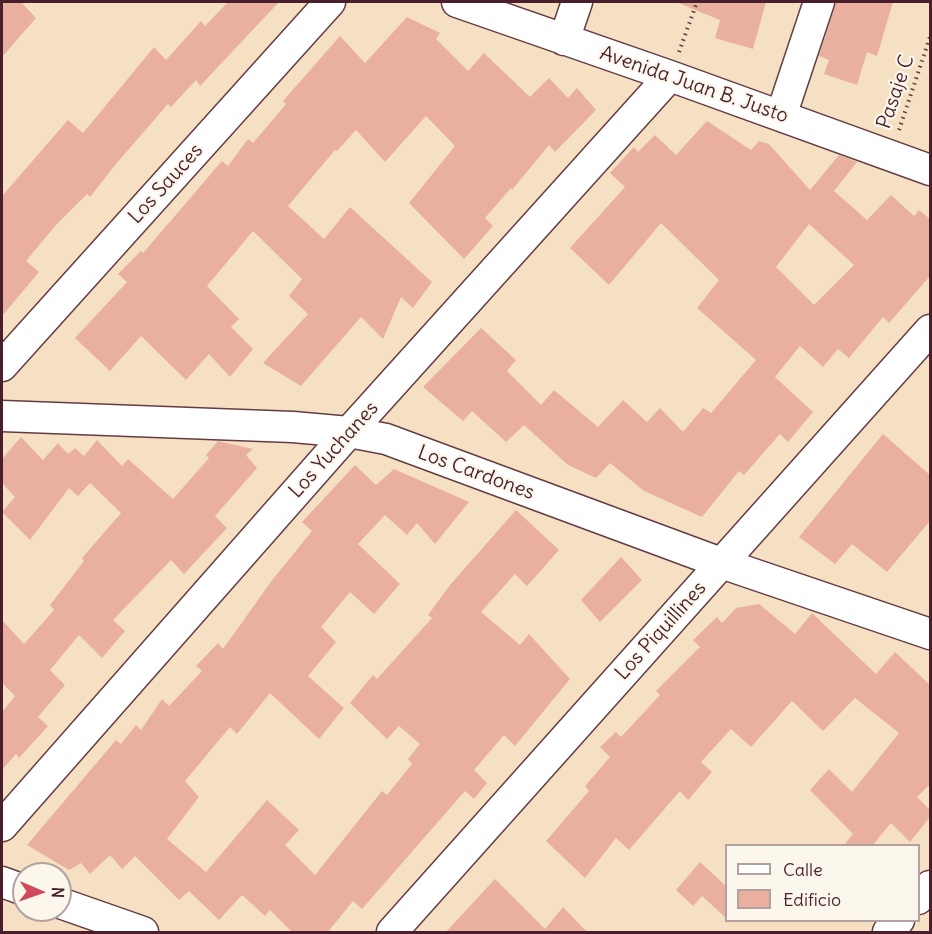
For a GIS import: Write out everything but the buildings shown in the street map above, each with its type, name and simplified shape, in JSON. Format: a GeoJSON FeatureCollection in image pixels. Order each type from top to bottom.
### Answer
{"type":"FeatureCollection","features":[{"type":"Feature","properties":{"kind":"street","name":"Los Sauces"},"geometry":{"type":"LineString","coordinates":[[2,366],[330,2]]}},
{"type":"Feature","properties":{"kind":"street","name":"Avenida Juan B. Justo"},"geometry":{"type":"LineString","coordinates":[[457,2],[930,170]]}},
{"type":"Feature","properties":{"kind":"street"},"geometry":{"type":"LineString","coordinates":[[564,40],[577,2]]}},
{"type":"Feature","properties":{"kind":"street"},"geometry":{"type":"LineString","coordinates":[[781,116],[819,2]]}},
{"type":"Feature","properties":{"kind":"street","name":"Los Yuchanes"},"geometry":{"type":"LineString","coordinates":[[2,826],[350,432],[670,76]]}},
{"type":"Feature","properties":{"kind":"street","name":"Los Piquillines"},"geometry":{"type":"LineString","coordinates":[[392,933],[930,330]]}},
{"type":"Feature","properties":{"kind":"street","name":"Los Cardones"},"geometry":{"type":"LineString","coordinates":[[2,416],[293,427],[350,432],[386,439],[721,563],[930,634]]}},
{"type":"Feature","properties":{"kind":"street"},"geometry":{"type":"LineString","coordinates":[[72,907],[143,933]]}},
{"type":"Feature","properties":{"kind":"path"},"geometry":{"type":"LineString","coordinates":[[670,76],[697,2]]}},
{"type":"Feature","properties":{"kind":"path","name":"Pasaje C"},"geometry":{"type":"LineString","coordinates":[[890,156],[930,37]]}}]}
